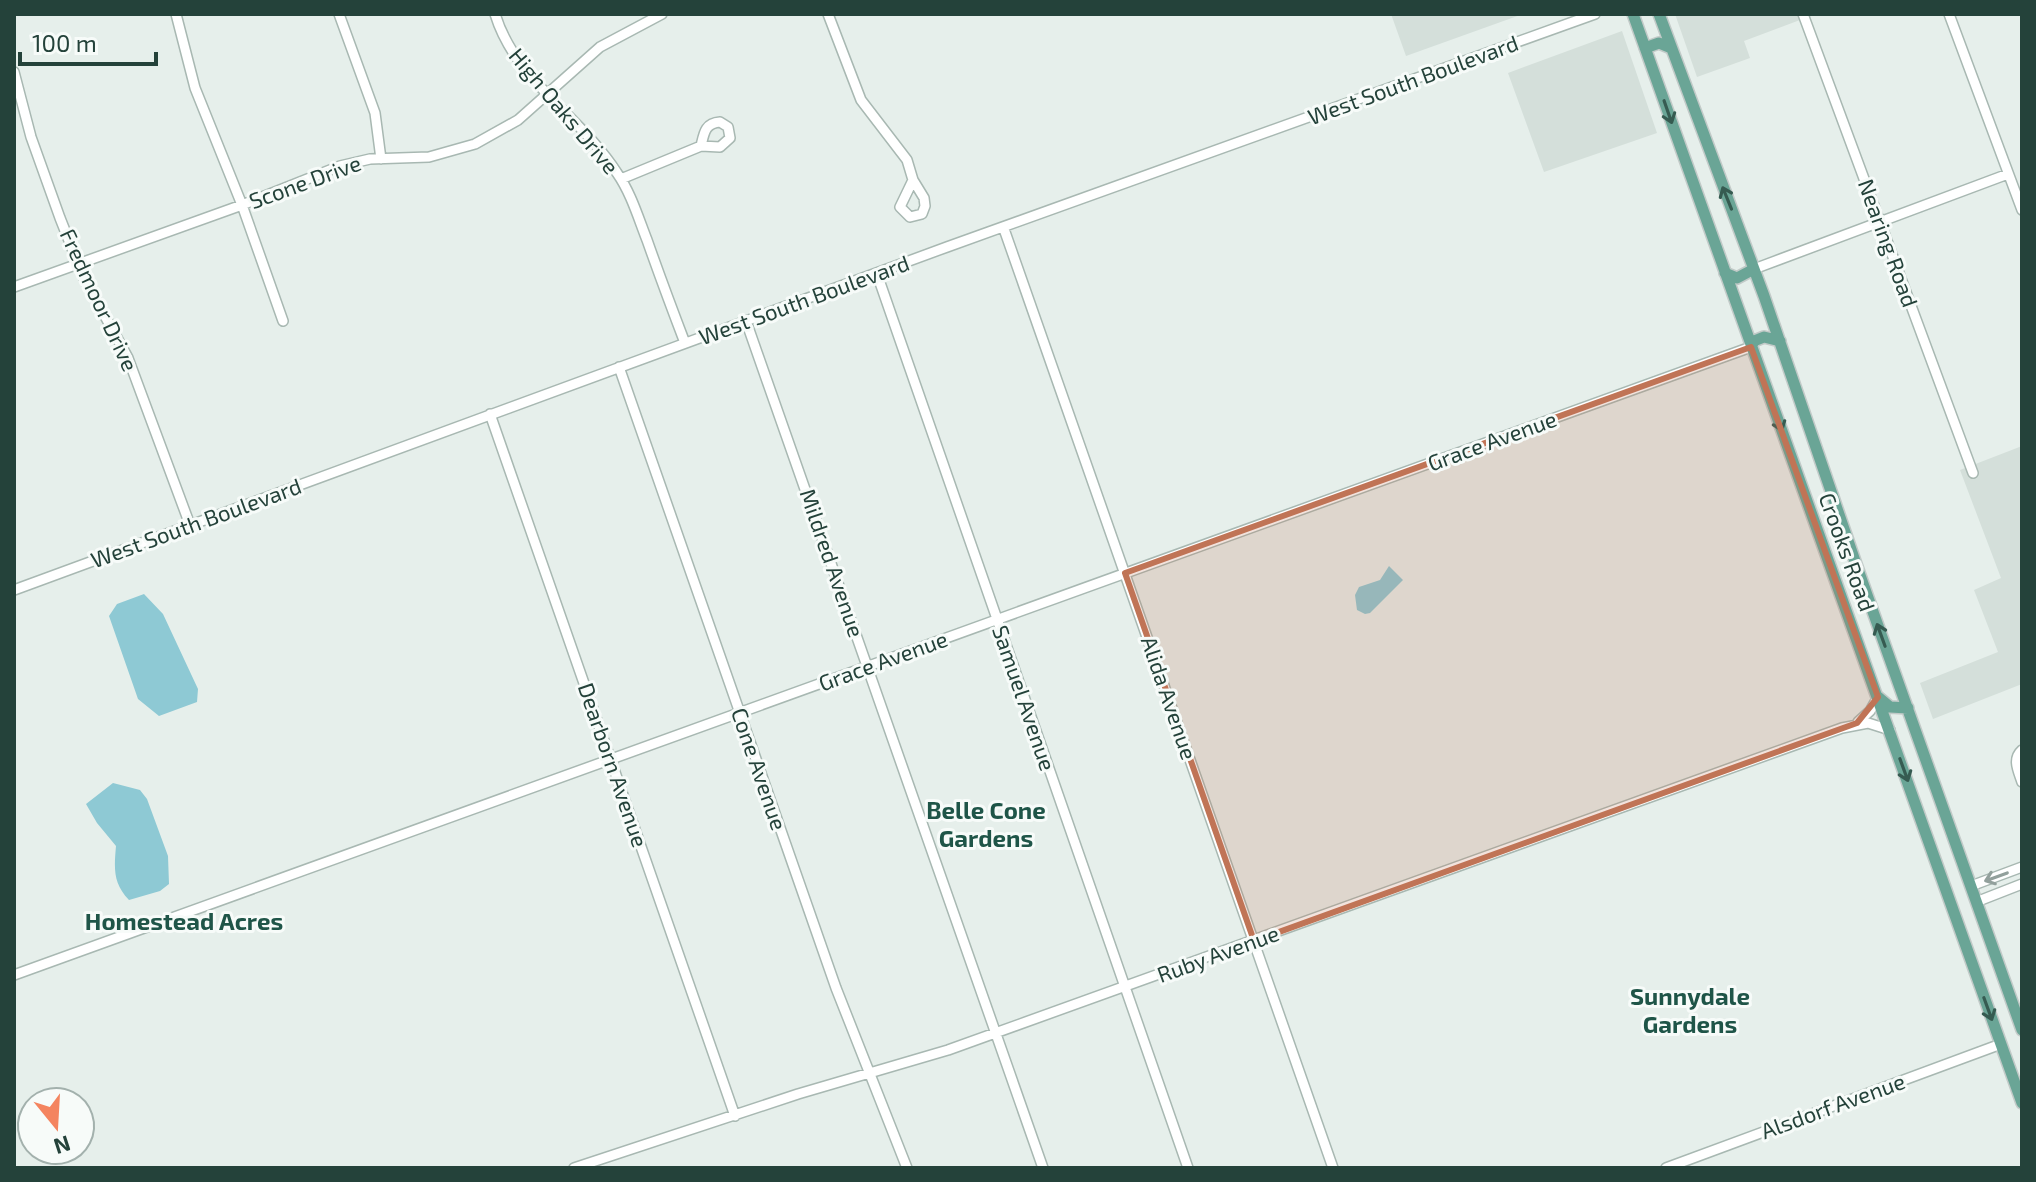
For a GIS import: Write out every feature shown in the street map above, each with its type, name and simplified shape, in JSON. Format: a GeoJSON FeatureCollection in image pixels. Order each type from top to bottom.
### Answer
{"type":"FeatureCollection","features":[{"type":"Feature","properties":{"kind":"main road","name":"Crooks Road"},"geometry":{"type":"LineString","coordinates":[[1633,14],[2022,1103]]}},
{"type":"Feature","properties":{"kind":"main road","name":"Crooks Road"},"geometry":{"type":"LineString","coordinates":[[1659,14],[1780,341],[2022,1030]]}},
{"type":"Feature","properties":{"kind":"main road"},"geometry":{"type":"LineString","coordinates":[[1645,48],[1659,43],[1671,48]]}},
{"type":"Feature","properties":{"kind":"main road"},"geometry":{"type":"LineString","coordinates":[[1725,273],[1737,278],[1754,269]]}},
{"type":"Feature","properties":{"kind":"main road"},"geometry":{"type":"LineString","coordinates":[[1751,347],[1754,341],[1764,337],[1780,341]]}},
{"type":"Feature","properties":{"kind":"main road"},"geometry":{"type":"LineString","coordinates":[[1878,697],[1890,707],[1908,708]]}},
{"type":"Feature","properties":{"kind":"main road"},"geometry":{"type":"LineString","coordinates":[[1930,843],[1945,837],[1958,849]]}},
{"type":"Feature","properties":{"kind":"street"},"geometry":{"type":"LineString","coordinates":[[176,14],[195,88],[242,205],[283,321]]}},
{"type":"Feature","properties":{"kind":"street"},"geometry":{"type":"LineString","coordinates":[[339,14],[375,113],[381,159]]}},
{"type":"Feature","properties":{"kind":"street","name":"High Oaks Drive"},"geometry":{"type":"LineString","coordinates":[[495,14],[510,50],[527,74],[603,153],[621,179],[637,213],[685,343]]}},
{"type":"Feature","properties":{"kind":"street","name":"Scone Drive"},"geometry":{"type":"LineString","coordinates":[[14,287],[242,205],[340,166],[381,159],[429,157],[475,144],[511,125],[600,47],[662,14]]}},
{"type":"Feature","properties":{"kind":"street"},"geometry":{"type":"LineString","coordinates":[[828,14],[861,100],[902,152],[913,180]]}},
{"type":"Feature","properties":{"kind":"street","name":"West South Boulevard"},"geometry":{"type":"LineString","coordinates":[[14,590],[619,367],[1595,14]]}},
{"type":"Feature","properties":{"kind":"street","name":"Nearing Road"},"geometry":{"type":"LineString","coordinates":[[1803,14],[1973,473]]}},
{"type":"Feature","properties":{"kind":"street"},"geometry":{"type":"LineString","coordinates":[[1949,14],[2022,210]]}},
{"type":"Feature","properties":{"kind":"street","name":"Fredmoor Drive"},"geometry":{"type":"LineString","coordinates":[[14,72],[31,137],[78,262],[128,358],[190,525]]}},
{"type":"Feature","properties":{"kind":"street"},"geometry":{"type":"LineString","coordinates":[[621,179],[684,156],[701,146]]}},
{"type":"Feature","properties":{"kind":"street"},"geometry":{"type":"LineString","coordinates":[[1754,269],[2008,174]]}},
{"type":"Feature","properties":{"kind":"street","name":"Alida Avenue"},"geometry":{"type":"LineString","coordinates":[[1004,229],[1333,1168]]}},
{"type":"Feature","properties":{"kind":"street","name":"Samuel Avenue"},"geometry":{"type":"LineString","coordinates":[[877,274],[1188,1168]]}},
{"type":"Feature","properties":{"kind":"street","name":"Mildred Avenue"},"geometry":{"type":"LineString","coordinates":[[746,321],[1043,1168]]}},
{"type":"Feature","properties":{"kind":"street","name":"Grace Avenue"},"geometry":{"type":"LineString","coordinates":[[14,975],[1751,347]]}},
{"type":"Feature","properties":{"kind":"street","name":"Cone Avenue"},"geometry":{"type":"LineString","coordinates":[[619,367],[831,977],[907,1168]]}},
{"type":"Feature","properties":{"kind":"street","name":"Dearborn Avenue"},"geometry":{"type":"LineString","coordinates":[[490,414],[735,1116]]}},
{"type":"Feature","properties":{"kind":"street"},"geometry":{"type":"LineString","coordinates":[[1857,723],[1870,711],[1878,697]]}},
{"type":"Feature","properties":{"kind":"street"},"geometry":{"type":"LineString","coordinates":[[1857,723],[1874,723],[1890,730]]}},
{"type":"Feature","properties":{"kind":"street","name":"Ruby Avenue"},"geometry":{"type":"LineString","coordinates":[[574,1168],[996,1033],[1857,723]]}},
{"type":"Feature","properties":{"kind":"street"},"geometry":{"type":"LineString","coordinates":[[2022,750],[2016,762],[2022,782]]}},
{"type":"Feature","properties":{"kind":"street"},"geometry":{"type":"LineString","coordinates":[[1971,886],[2022,867]]}},
{"type":"Feature","properties":{"kind":"street"},"geometry":{"type":"LineString","coordinates":[[1976,902],[2022,884]]}},
{"type":"Feature","properties":{"kind":"street","name":"Alsdorf Avenue"},"geometry":{"type":"LineString","coordinates":[[1666,1168],[2001,1044]]}},
{"type":"Feature","properties":{"kind":"highlighted area"},"geometry":{"type":"Polygon","coordinates":[[[1751,347],[1878,697],[1857,723],[1254,941],[1125,573],[1751,347]]]}},
{"type":"Feature","properties":{"kind":"shaded area"},"geometry":{"type":"Polygon","coordinates":[[[1391,14],[1523,14],[1406,56],[1391,14]]]}},
{"type":"Feature","properties":{"kind":"shaded area"},"geometry":{"type":"Polygon","coordinates":[[[1675,14],[1798,14],[1800,20],[1744,41],[1750,58],[1697,77],[1675,14]]]}},
{"type":"Feature","properties":{"kind":"shaded area"},"geometry":{"type":"Polygon","coordinates":[[[1622,31],[1657,133],[1544,172],[1508,73],[1622,31]]]}},
{"type":"Feature","properties":{"kind":"shaded area"},"geometry":{"type":"Polygon","coordinates":[[[2022,446],[2022,684],[1933,719],[1920,683],[1998,652],[1974,590],[2001,578],[1960,470],[2022,446]]]}},
{"type":"Feature","properties":{"kind":"water"},"geometry":{"type":"Polygon","coordinates":[[[1389,566],[1403,580],[1370,613],[1357,610],[1355,595],[1359,587],[1380,580],[1389,566]]]}},
{"type":"Feature","properties":{"kind":"water"},"geometry":{"type":"Polygon","coordinates":[[[144,594],[163,614],[198,689],[197,702],[159,716],[138,699],[109,616],[117,604],[144,594]]]}},
{"type":"Feature","properties":{"kind":"water"},"geometry":{"type":"Polygon","coordinates":[[[113,783],[140,790],[147,799],[168,856],[169,884],[160,891],[129,900],[120,888],[116,875],[116,846],[86,804],[113,783]]]}},
{"type":"Feature","properties":{"kind":"district","name":"Belle Cone Gardens"},"geometry":{"type":"Point","coordinates":[986,825]}},
{"type":"Feature","properties":{"kind":"district","name":"Homestead Acres"},"geometry":{"type":"Point","coordinates":[184,922]}},
{"type":"Feature","properties":{"kind":"district","name":"Sunnydale Gardens"},"geometry":{"type":"Point","coordinates":[1690,1011]}}]}
